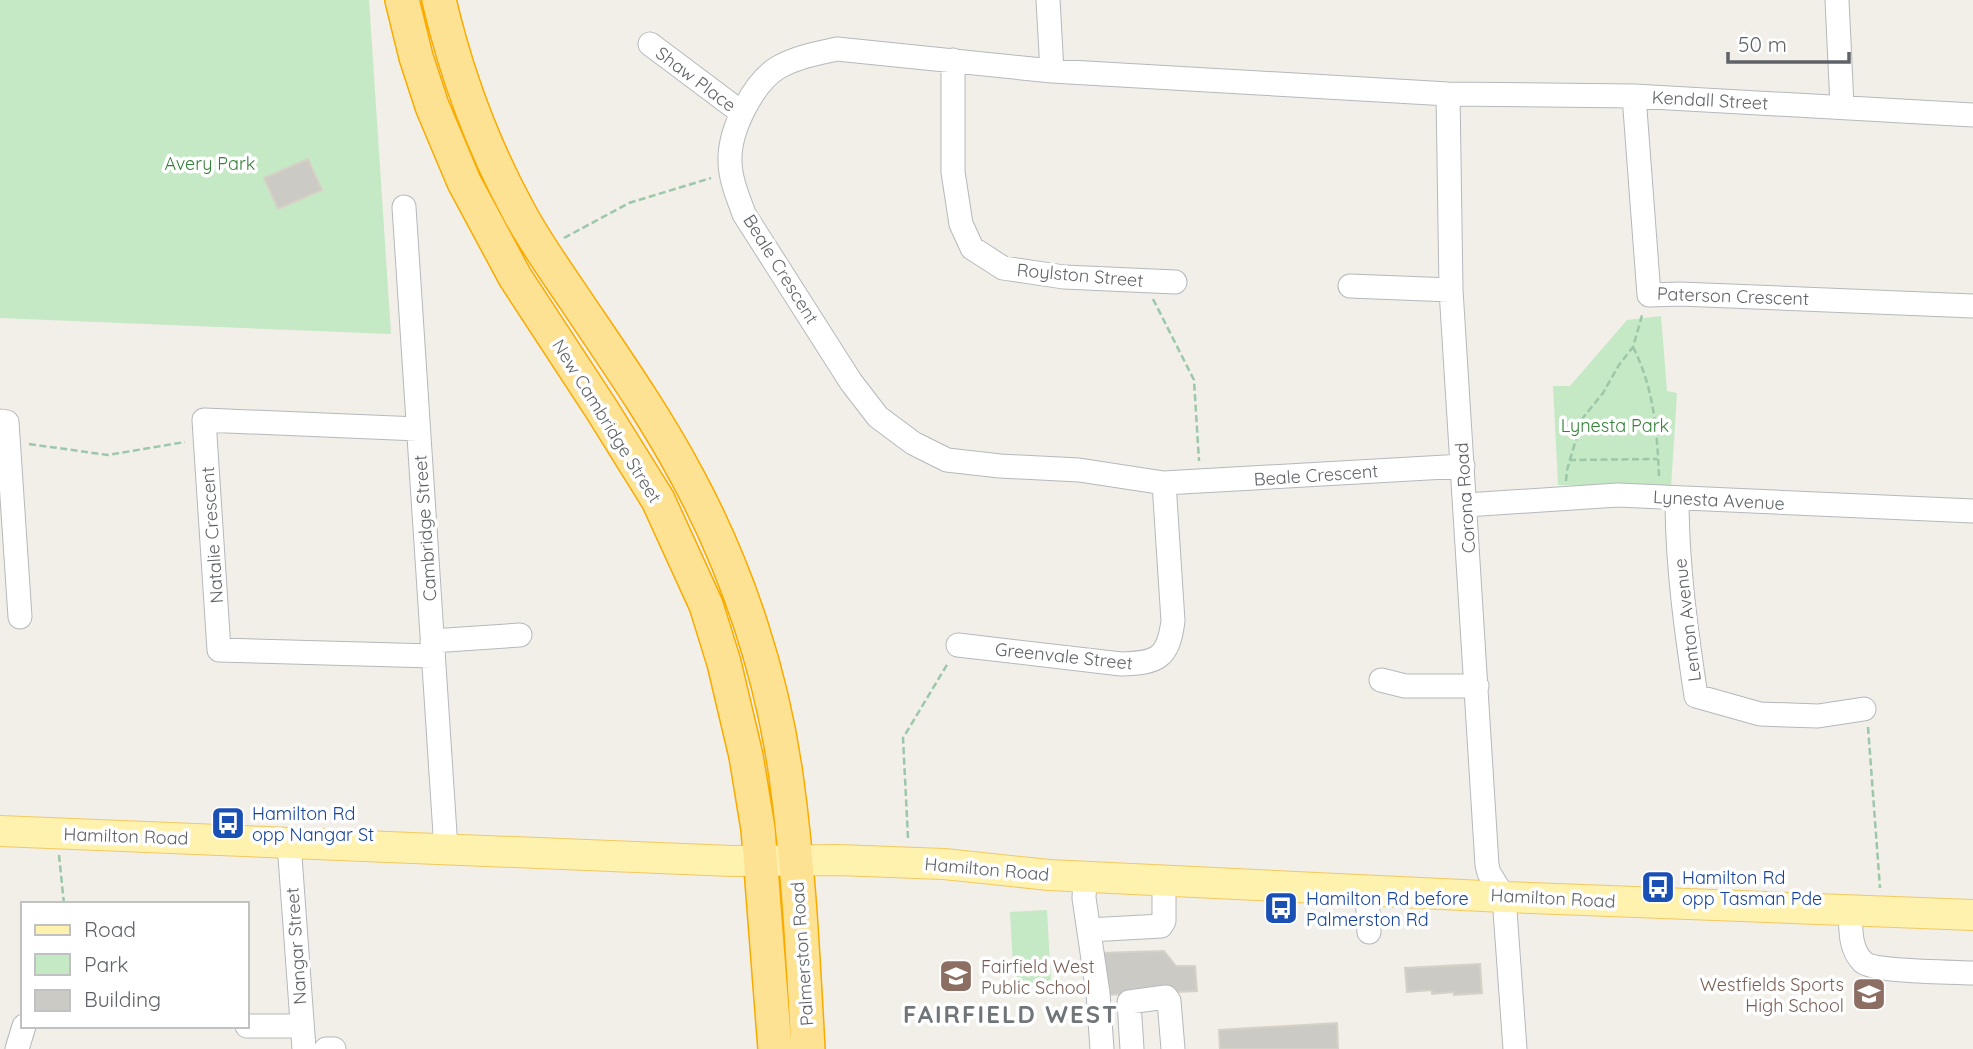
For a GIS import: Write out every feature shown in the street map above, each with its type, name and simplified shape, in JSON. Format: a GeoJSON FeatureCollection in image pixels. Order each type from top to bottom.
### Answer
{"type":"FeatureCollection","features":[{"type":"Feature","properties":{"kind":"highway","name":"New Cambridge Street"},"geometry":{"type":"LineString","coordinates":[[402,0],[428,94],[464,182],[515,278],[603,410],[658,500],[706,605],[724,663],[746,757],[758,829],[760,861]]}},
{"type":"Feature","properties":{"kind":"highway"},"geometry":{"type":"LineString","coordinates":[[439,0],[460,76],[487,145],[519,212],[657,425],[687,475],[722,550],[746,609],[770,695],[787,781],[795,860]]}},
{"type":"Feature","properties":{"kind":"highway","name":"Palmerston Road"},"geometry":{"type":"LineString","coordinates":[[795,860],[808,1049]]}},
{"type":"Feature","properties":{"kind":"highway","name":"Palmerston Road"},"geometry":{"type":"LineString","coordinates":[[760,861],[775,1049]]}},
{"type":"Feature","properties":{"kind":"main road","name":"Hamilton Road"},"geometry":{"type":"LineString","coordinates":[[0,831],[760,861],[944,864],[1164,881],[1973,915]]}},
{"type":"Feature","properties":{"kind":"street"},"geometry":{"type":"LineString","coordinates":[[1048,0],[1052,71]]}},
{"type":"Feature","properties":{"kind":"street"},"geometry":{"type":"LineString","coordinates":[[1837,0],[1842,106]]}},
{"type":"Feature","properties":{"kind":"street","name":"Shaw Place"},"geometry":{"type":"LineString","coordinates":[[650,44],[742,113]]}},
{"type":"Feature","properties":{"kind":"street","name":"Beale Crescent"},"geometry":{"type":"LineString","coordinates":[[1448,94],[1052,71],[837,49],[808,55],[778,68],[759,87],[742,113],[733,136],[730,160],[733,184],[744,214],[877,417],[913,443],[947,460],[1079,470],[1164,483],[1463,466]]}},
{"type":"Feature","properties":{"kind":"street","name":"Roylston Street"},"geometry":{"type":"LineString","coordinates":[[953,60],[953,172],[961,223],[972,248],[1003,268],[1064,277],[1175,282]]}},
{"type":"Feature","properties":{"kind":"street","name":"Kendall Street"},"geometry":{"type":"LineString","coordinates":[[1448,94],[1634,96],[1973,115]]}},
{"type":"Feature","properties":{"kind":"street","name":"Corona Road"},"geometry":{"type":"LineString","coordinates":[[1448,94],[1451,290],[1487,865],[1504,897]]}},
{"type":"Feature","properties":{"kind":"street","name":"Paterson Crescent"},"geometry":{"type":"LineString","coordinates":[[1634,96],[1649,295],[1973,306]]}},
{"type":"Feature","properties":{"kind":"street","name":"Cambridge Street"},"geometry":{"type":"LineString","coordinates":[[404,207],[446,849]]}},
{"type":"Feature","properties":{"kind":"street"},"geometry":{"type":"LineString","coordinates":[[1350,286],[1451,290]]}},
{"type":"Feature","properties":{"kind":"street","name":"Natalie Crescent"},"geometry":{"type":"LineString","coordinates":[[418,429],[204,420],[219,650],[433,649]]}},
{"type":"Feature","properties":{"kind":"street"},"geometry":{"type":"LineString","coordinates":[[3,421],[20,617]]}},
{"type":"Feature","properties":{"kind":"street","name":"Greenvale Street"},"geometry":{"type":"LineString","coordinates":[[958,645],[1121,664],[1143,663],[1160,656],[1170,643],[1173,621],[1164,483]]}},
{"type":"Feature","properties":{"kind":"street","name":"Lynesta Avenue"},"geometry":{"type":"LineString","coordinates":[[1466,505],[1618,495],[1973,511]]}},
{"type":"Feature","properties":{"kind":"street","name":"Lenton Avenue"},"geometry":{"type":"LineString","coordinates":[[1668,498],[1677,536],[1685,622],[1696,696],[1759,714],[1818,716],[1864,709]]}},
{"type":"Feature","properties":{"kind":"street"},"geometry":{"type":"LineString","coordinates":[[433,649],[520,635]]}},
{"type":"Feature","properties":{"kind":"street"},"geometry":{"type":"LineString","coordinates":[[1381,680],[1405,687],[1476,686]]}},
{"type":"Feature","properties":{"kind":"street","name":"Nangar Street"},"geometry":{"type":"LineString","coordinates":[[289,843],[304,1049]]}},
{"type":"Feature","properties":{"kind":"street"},"geometry":{"type":"LineString","coordinates":[[1085,877],[1084,898],[1102,1049]]}},
{"type":"Feature","properties":{"kind":"street"},"geometry":{"type":"LineString","coordinates":[[1089,930],[1161,926],[1164,921],[1164,881]]}},
{"type":"Feature","properties":{"kind":"street"},"geometry":{"type":"LineString","coordinates":[[1367,890],[1369,932]]}},
{"type":"Feature","properties":{"kind":"street"},"geometry":{"type":"LineString","coordinates":[[1504,897],[1515,1049]]}},
{"type":"Feature","properties":{"kind":"street"},"geometry":{"type":"LineString","coordinates":[[1850,910],[1852,939],[1857,955],[1865,964],[1882,968],[1973,973]]}},
{"type":"Feature","properties":{"kind":"street"},"geometry":{"type":"LineString","coordinates":[[1132,1049],[1129,1002],[1166,998],[1169,1001],[1173,1049]]}},
{"type":"Feature","properties":{"kind":"street"},"geometry":{"type":"LineString","coordinates":[[248,1026],[301,1026]]}},
{"type":"Feature","properties":{"kind":"street"},"geometry":{"type":"LineString","coordinates":[[17,1049],[23,1028]]}},
{"type":"Feature","properties":{"kind":"street"},"geometry":{"type":"LineString","coordinates":[[326,1049],[334,1049]]}},
{"type":"Feature","properties":{"kind":"path"},"geometry":{"type":"LineString","coordinates":[[564,238],[629,203],[731,172]]}},
{"type":"Feature","properties":{"kind":"path"},"geometry":{"type":"LineString","coordinates":[[1143,281],[1194,380],[1200,482]]}},
{"type":"Feature","properties":{"kind":"path"},"geometry":{"type":"LineString","coordinates":[[1566,498],[1569,460],[1582,419],[1603,393],[1633,346],[1649,295]]}},
{"type":"Feature","properties":{"kind":"path"},"geometry":{"type":"LineString","coordinates":[[1633,346],[1642,364],[1653,405],[1658,459],[1668,498]]}},
{"type":"Feature","properties":{"kind":"path"},"geometry":{"type":"LineString","coordinates":[[28,444],[108,455],[192,441]]}},
{"type":"Feature","properties":{"kind":"path"},"geometry":{"type":"LineString","coordinates":[[1569,460],[1658,459]]}},
{"type":"Feature","properties":{"kind":"path"},"geometry":{"type":"LineString","coordinates":[[908,838],[903,738],[958,645]]}},
{"type":"Feature","properties":{"kind":"path"},"geometry":{"type":"LineString","coordinates":[[1864,709],[1868,719],[1881,891]]}},
{"type":"Feature","properties":{"kind":"path"},"geometry":{"type":"LineString","coordinates":[[59,853],[64,902]]}},
{"type":"Feature","properties":{"kind":"green space","name":"Avery Park"},"geometry":{"type":"Polygon","coordinates":[[[0,0],[369,0],[391,334],[0,318],[0,0]]]}},
{"type":"Feature","properties":{"kind":"green space","name":"Lynesta Park"},"geometry":{"type":"Polygon","coordinates":[[[1661,316],[1667,391],[1677,393],[1671,487],[1558,485],[1553,386],[1570,386],[1627,320],[1661,316]]]}},
{"type":"Feature","properties":{"kind":"green space"},"geometry":{"type":"Polygon","coordinates":[[[1047,910],[1051,982],[1014,984],[1010,912],[1047,910]]]}},
{"type":"Feature","properties":{"kind":"building"},"geometry":{"type":"Polygon","coordinates":[[[308,159],[322,190],[278,209],[264,178],[308,159]]]}},
{"type":"Feature","properties":{"kind":"building"},"geometry":{"type":"Polygon","coordinates":[[[1164,951],[1176,966],[1195,966],[1197,991],[1105,995],[1100,953],[1164,951]]]}},
{"type":"Feature","properties":{"kind":"building"},"geometry":{"type":"Polygon","coordinates":[[[1480,964],[1482,993],[1454,995],[1454,992],[1432,994],[1432,990],[1407,992],[1405,968],[1480,964]]]}},
{"type":"Feature","properties":{"kind":"building"},"geometry":{"type":"Polygon","coordinates":[[[1337,1023],[1338,1049],[1220,1049],[1219,1030],[1337,1023]]]}},
{"type":"Feature","properties":{"kind":"place","name":"Hamilton Rd opp Nangar St"},"geometry":{"type":"Point","coordinates":[228,823]}},
{"type":"Feature","properties":{"kind":"place","name":"Hamilton Rd opp Tasman Pde"},"geometry":{"type":"Point","coordinates":[1658,887]}},
{"type":"Feature","properties":{"kind":"place","name":"Hamilton Rd before Palmerston Rd"},"geometry":{"type":"Point","coordinates":[1281,908]}},
{"type":"Feature","properties":{"kind":"place","name":"Fairfield West Public School"},"geometry":{"type":"Point","coordinates":[956,976]}},
{"type":"Feature","properties":{"kind":"place","name":"Westfields Sports High School"},"geometry":{"type":"Point","coordinates":[1869,994]}},
{"type":"Feature","properties":{"kind":"district","name":"FAIRFIELD WEST"},"geometry":{"type":"Point","coordinates":[1011,1014]}}]}
